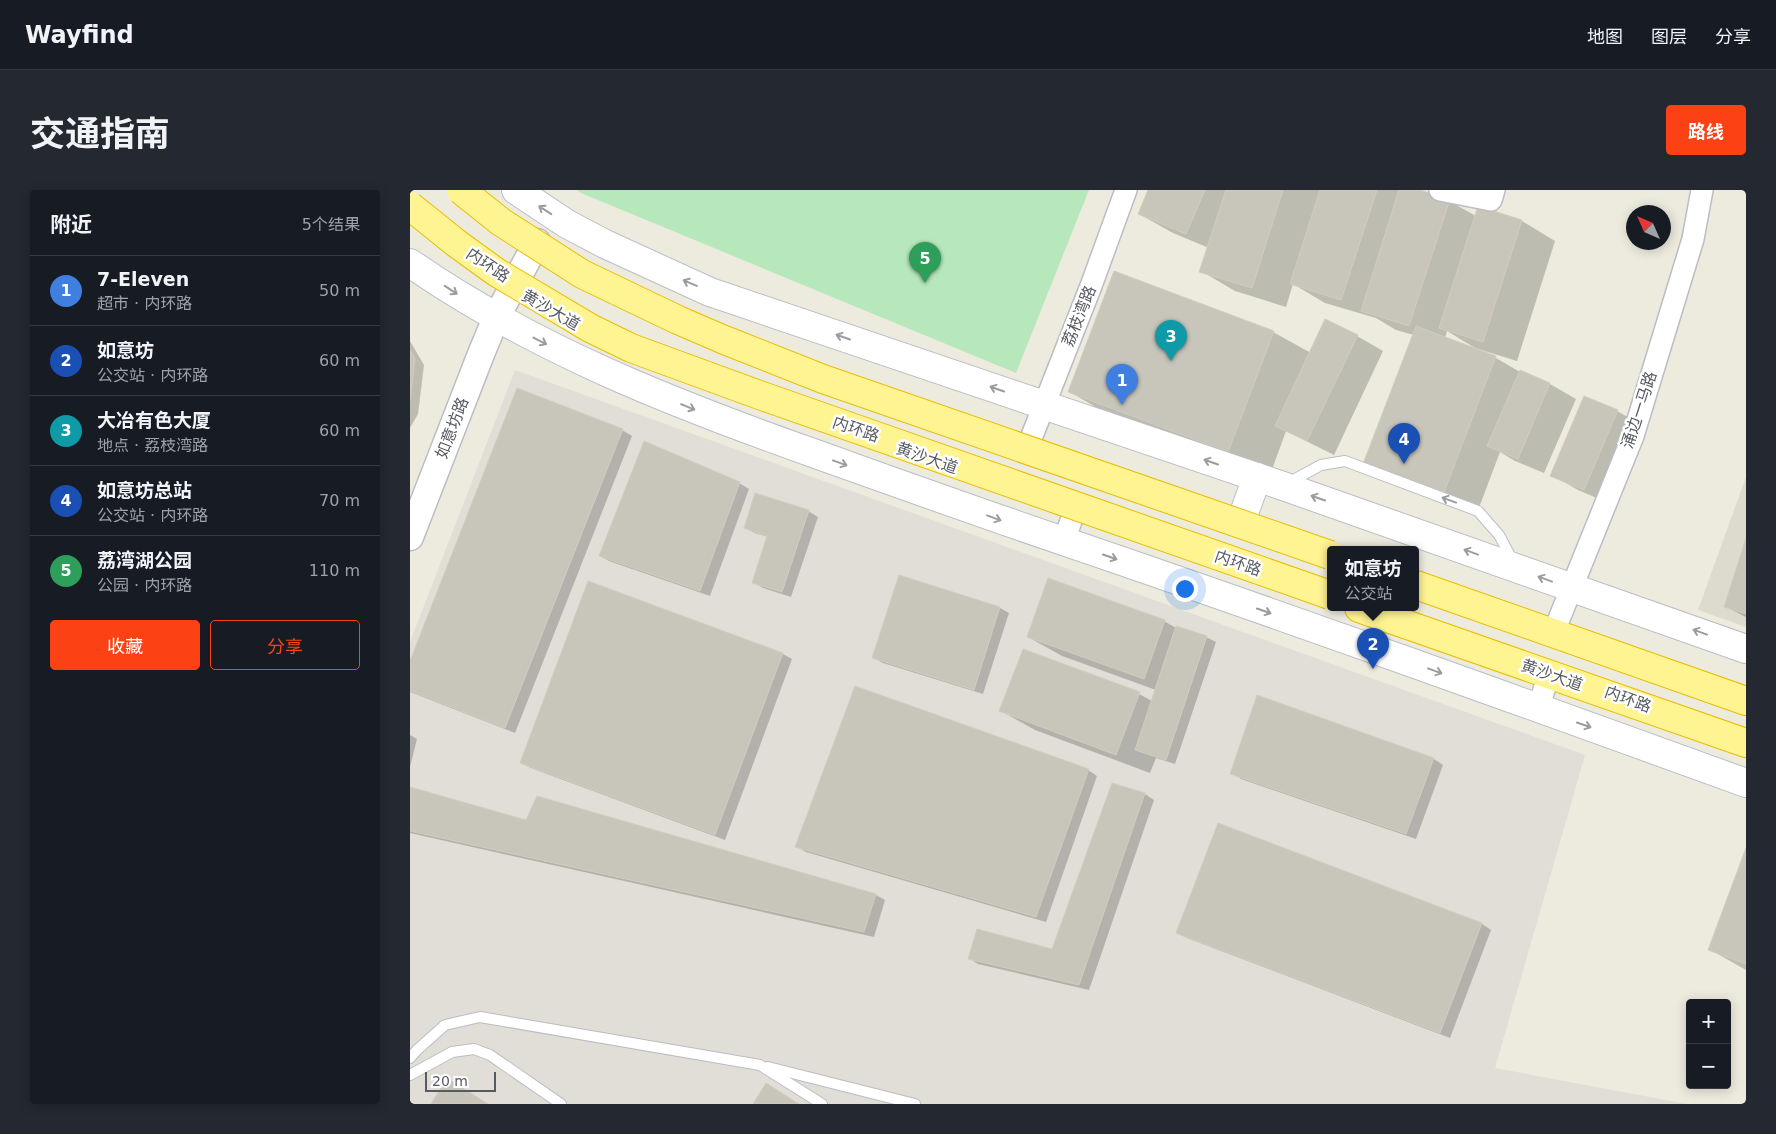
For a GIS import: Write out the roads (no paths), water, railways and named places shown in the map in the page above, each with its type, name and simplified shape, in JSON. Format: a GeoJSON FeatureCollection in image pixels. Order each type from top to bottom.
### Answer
{"type":"FeatureCollection","features":[{"type":"Feature","properties":{"kind":"highway"},"geometry":{"type":"LineString","coordinates":[[461,190],[501,222],[582,274],[722,339],[823,379],[1327,554]]}},
{"type":"Feature","properties":{"kind":"highway"},"geometry":{"type":"LineString","coordinates":[[467,190],[537,242],[589,274],[647,304],[765,351],[1030,441],[1327,547]]}},
{"type":"Feature","properties":{"kind":"highway","name":"黄沙大道"},"geometry":{"type":"LineString","coordinates":[[411,208],[451,244],[513,287],[584,329],[618,346],[691,376],[1327,595]]}},
{"type":"Feature","properties":{"kind":"highway","name":"内环路"},"geometry":{"type":"LineString","coordinates":[[411,208],[496,272],[576,319],[631,348],[1327,595]]}},
{"type":"Feature","properties":{"kind":"highway"},"geometry":{"type":"LineString","coordinates":[[1419,579],[1557,624],[1746,690]]}},
{"type":"Feature","properties":{"kind":"highway"},"geometry":{"type":"LineString","coordinates":[[1419,586],[1746,701]]}},
{"type":"Feature","properties":{"kind":"highway","name":"黄沙大道"},"geometry":{"type":"LineString","coordinates":[[1368,611],[1746,742]]}},
{"type":"Feature","properties":{"kind":"highway","name":"内环路"},"geometry":{"type":"LineString","coordinates":[[1376,611],[1746,742]]}},
{"type":"Feature","properties":{"kind":"main road"},"geometry":{"type":"LineString","coordinates":[[516,190],[567,224],[605,244],[710,292],[1257,477],[1746,649]]}},
{"type":"Feature","properties":{"kind":"main road"},"geometry":{"type":"LineString","coordinates":[[410,263],[496,318],[604,372],[722,421],[1025,529],[1380,651],[1746,783]]}},
{"type":"Feature","properties":{"kind":"main road"},"geometry":{"type":"LineString","coordinates":[[1243,516],[1257,477]]}},
{"type":"Feature","properties":{"kind":"street","name":"荔枝湾路"},"geometry":{"type":"LineString","coordinates":[[1030,441],[1091,286],[1126,190]]}},
{"type":"Feature","properties":{"kind":"street"},"geometry":{"type":"LineString","coordinates":[[1440,190],[1491,200],[1494,190]]}},
{"type":"Feature","properties":{"kind":"street","name":"涌边一马路"},"geometry":{"type":"LineString","coordinates":[[1557,624],[1633,436],[1693,239],[1702,190]]}},
{"type":"Feature","properties":{"kind":"street","name":"如意坊路"},"geometry":{"type":"LineString","coordinates":[[410,537],[496,318],[537,242]]}},
{"type":"Feature","properties":{"kind":"street"},"geometry":{"type":"LineString","coordinates":[[1064,541],[1075,509]]}},
{"type":"Feature","properties":{"kind":"street"},"geometry":{"type":"LineString","coordinates":[[1538,709],[1549,674]]}},
{"type":"Feature","properties":{"kind":"lane"},"geometry":{"type":"LineString","coordinates":[[1283,486],[1321,465],[1345,461],[1478,511],[1499,535],[1517,569]]}},
{"type":"Feature","properties":{"kind":"lane"},"geometry":{"type":"LineString","coordinates":[[410,1058],[445,1025],[480,1017],[760,1065],[915,1104]]}},
{"type":"Feature","properties":{"kind":"lane"},"geometry":{"type":"LineString","coordinates":[[410,1075],[452,1052],[474,1049],[490,1055],[561,1104]]}},
{"type":"Feature","properties":{"kind":"lane"},"geometry":{"type":"LineString","coordinates":[[760,1065],[822,1104]]}},
{"type":"Feature","properties":{"kind":"place","name":"荔湾湖公园"},"geometry":{"type":"Point","coordinates":[925,283]}},
{"type":"Feature","properties":{"kind":"place","name":"大冶有色大厦"},"geometry":{"type":"Point","coordinates":[1171,361]}},
{"type":"Feature","properties":{"kind":"place","name":"7-Eleven"},"geometry":{"type":"Point","coordinates":[1122,405]}},
{"type":"Feature","properties":{"kind":"place","name":"如意坊总站"},"geometry":{"type":"Point","coordinates":[1404,464]}},
{"type":"Feature","properties":{"kind":"place","name":"如意坊"},"geometry":{"type":"Point","coordinates":[1373,669]}}]}
